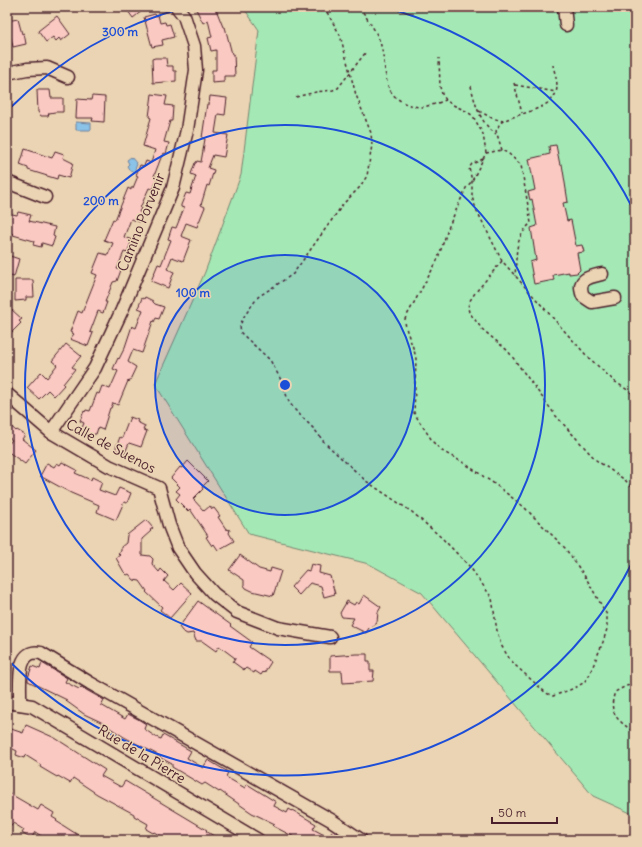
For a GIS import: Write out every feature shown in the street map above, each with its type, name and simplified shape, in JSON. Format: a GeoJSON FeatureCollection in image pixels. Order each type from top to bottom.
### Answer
{"type":"FeatureCollection","features":[{"type":"Feature","properties":{"kind":"street","name":"Camino Porvenir"},"geometry":{"type":"LineString","coordinates":[[51,432],[95,368],[122,310],[173,188],[187,130],[196,70],[194,46],[184,16],[178,7]]}},
{"type":"Feature","properties":{"kind":"street"},"geometry":{"type":"LineString","coordinates":[[564,7],[566,25]]}},
{"type":"Feature","properties":{"kind":"street"},"geometry":{"type":"LineString","coordinates":[[7,73],[27,69],[47,68],[68,77]]}},
{"type":"Feature","properties":{"kind":"street"},"geometry":{"type":"LineString","coordinates":[[7,182],[45,197]]}},
{"type":"Feature","properties":{"kind":"street"},"geometry":{"type":"LineString","coordinates":[[602,274],[588,278],[583,282],[580,287],[583,296],[592,302],[615,298]]}},
{"type":"Feature","properties":{"kind":"street","name":"Calle de Suenos"},"geometry":{"type":"LineString","coordinates":[[7,394],[51,432],[109,466],[158,488],[169,525],[178,548],[195,574],[214,594],[237,612],[278,628],[330,638]]}},
{"type":"Feature","properties":{"kind":"street"},"geometry":{"type":"LineString","coordinates":[[20,704],[21,673],[24,659],[27,655],[35,652],[41,653],[90,683],[331,820],[361,840]]}},
{"type":"Feature","properties":{"kind":"street","name":"Rue de la Pierre"},"geometry":{"type":"LineString","coordinates":[[7,702],[32,706],[258,840]]}},
{"type":"Feature","properties":{"kind":"path"},"geometry":{"type":"LineString","coordinates":[[324,7],[340,35],[356,95],[371,133],[372,145],[367,176],[359,188],[344,203],[292,274],[258,298],[250,308],[243,318],[240,326],[242,333],[270,360],[280,378],[289,402],[295,410],[316,430],[324,442],[366,481],[412,512],[442,538],[470,567],[492,598],[497,631],[501,645],[509,658],[546,693],[553,696],[575,688],[588,678],[607,629],[607,615],[586,578],[565,548],[524,507],[464,463],[442,451],[426,432],[414,413],[416,359],[415,352],[405,327],[405,319],[437,261],[449,226],[466,188],[472,181],[486,153],[483,134],[473,116],[446,100],[440,87],[439,58]]}},
{"type":"Feature","properties":{"kind":"path"},"geometry":{"type":"LineString","coordinates":[[360,7],[380,41],[387,83],[391,92],[397,99],[406,105],[422,107],[446,100]]}},
{"type":"Feature","properties":{"kind":"path"},"geometry":{"type":"LineString","coordinates":[[296,97],[338,88],[366,52]]}},
{"type":"Feature","properties":{"kind":"path"},"geometry":{"type":"LineString","coordinates":[[502,150],[497,135],[498,126],[503,121],[544,106],[556,92],[557,86],[553,65]]}},
{"type":"Feature","properties":{"kind":"path"},"geometry":{"type":"LineString","coordinates":[[522,113],[515,84],[556,92]]}},
{"type":"Feature","properties":{"kind":"path"},"geometry":{"type":"LineString","coordinates":[[471,86],[478,110],[487,126],[497,135]]}},
{"type":"Feature","properties":{"kind":"path"},"geometry":{"type":"LineString","coordinates":[[478,110],[485,116],[503,121]]}},
{"type":"Feature","properties":{"kind":"path"},"geometry":{"type":"LineString","coordinates":[[486,153],[502,150],[521,165],[532,223],[525,228],[518,240],[515,276]]}},
{"type":"Feature","properties":{"kind":"path"},"geometry":{"type":"LineString","coordinates":[[483,159],[472,164],[469,168],[472,181],[472,197],[476,209],[502,261],[586,355],[614,381],[635,395]]}},
{"type":"Feature","properties":{"kind":"path"},"geometry":{"type":"LineString","coordinates":[[502,261],[469,302],[469,312],[482,329],[508,352],[556,416],[596,460],[625,480],[635,491]]}},
{"type":"Feature","properties":{"kind":"path"},"geometry":{"type":"LineString","coordinates":[[635,684],[626,686],[615,692],[612,707],[613,713],[619,720],[635,733]]}},
{"type":"Feature","properties":{"kind":"green space"},"geometry":{"type":"Polygon","coordinates":[[[243,7],[635,7],[635,815],[593,796],[422,593],[369,564],[249,534],[155,384],[205,272],[241,175],[259,30],[243,7]]]}},
{"type":"Feature","properties":{"kind":"water"},"geometry":{"type":"Polygon","coordinates":[[[76,122],[91,123],[91,130],[76,130],[76,122]]]}},
{"type":"Feature","properties":{"kind":"water"},"geometry":{"type":"Polygon","coordinates":[[[131,157],[137,164],[134,172],[130,171],[127,166],[129,164],[127,160],[131,157]]]}},
{"type":"Feature","properties":{"kind":"building"},"geometry":{"type":"Polygon","coordinates":[[[125,7],[147,7],[133,18],[125,7]]]}},
{"type":"Feature","properties":{"kind":"building"},"geometry":{"type":"Polygon","coordinates":[[[195,7],[215,7],[223,27],[225,27],[232,54],[234,54],[235,76],[224,76],[224,82],[212,83],[212,70],[216,70],[216,50],[211,51],[208,38],[212,37],[208,20],[203,23],[195,7]]]}},
{"type":"Feature","properties":{"kind":"building"},"geometry":{"type":"Polygon","coordinates":[[[155,14],[156,16],[158,15],[160,23],[165,22],[166,25],[170,24],[174,37],[162,40],[163,45],[152,47],[144,17],[155,14]]]}},
{"type":"Feature","properties":{"kind":"building"},"geometry":{"type":"Polygon","coordinates":[[[57,16],[70,34],[61,41],[59,38],[56,41],[53,37],[46,42],[38,31],[57,16]]]}},
{"type":"Feature","properties":{"kind":"building"},"geometry":{"type":"Polygon","coordinates":[[[18,19],[22,34],[24,33],[26,44],[13,47],[11,38],[7,39],[7,21],[18,19]]]}},
{"type":"Feature","properties":{"kind":"building"},"geometry":{"type":"Polygon","coordinates":[[[166,58],[167,66],[173,66],[173,71],[176,71],[176,81],[153,83],[152,59],[166,58]]]}},
{"type":"Feature","properties":{"kind":"building"},"geometry":{"type":"Polygon","coordinates":[[[37,90],[50,90],[51,98],[63,98],[63,112],[49,113],[48,116],[41,116],[38,112],[37,90]]]}},
{"type":"Feature","properties":{"kind":"building"},"geometry":{"type":"Polygon","coordinates":[[[152,94],[167,96],[165,105],[173,106],[172,121],[170,121],[164,142],[169,143],[166,154],[164,153],[162,155],[154,176],[158,177],[154,188],[149,188],[140,208],[139,212],[143,214],[140,222],[131,219],[124,237],[132,240],[127,253],[124,252],[117,269],[121,270],[117,281],[113,282],[105,302],[107,302],[103,313],[98,311],[90,332],[93,333],[88,346],[70,339],[74,334],[70,332],[78,311],[82,313],[97,275],[92,273],[100,253],[108,255],[113,243],[104,240],[113,219],[115,220],[128,188],[131,190],[131,188],[133,188],[138,176],[136,175],[140,165],[144,166],[146,161],[151,163],[155,150],[143,146],[151,118],[149,117],[152,94]]]}},
{"type":"Feature","properties":{"kind":"building"},"geometry":{"type":"Polygon","coordinates":[[[92,96],[105,97],[104,122],[92,121],[93,118],[76,118],[77,99],[91,100],[92,96]]]}},
{"type":"Feature","properties":{"kind":"building"},"geometry":{"type":"Polygon","coordinates":[[[210,96],[227,98],[225,115],[218,114],[215,133],[228,135],[224,157],[213,155],[208,168],[214,170],[209,186],[207,185],[201,205],[205,207],[197,227],[186,223],[181,236],[191,240],[183,261],[172,257],[167,269],[174,272],[168,288],[151,281],[158,264],[161,265],[171,240],[168,239],[172,227],[176,228],[184,208],[181,207],[181,205],[186,193],[190,194],[196,176],[191,174],[195,163],[197,161],[201,162],[205,139],[202,138],[207,104],[209,104],[210,96]]]}},
{"type":"Feature","properties":{"kind":"building"},"geometry":{"type":"Polygon","coordinates":[[[556,145],[560,165],[562,164],[568,202],[563,203],[567,221],[571,220],[576,246],[582,245],[584,252],[577,253],[580,270],[577,273],[569,274],[569,272],[553,275],[554,280],[534,284],[530,262],[536,260],[531,228],[537,226],[532,199],[530,200],[528,192],[535,190],[529,159],[550,154],[549,146],[556,145]]]}},
{"type":"Feature","properties":{"kind":"building"},"geometry":{"type":"Polygon","coordinates":[[[25,149],[52,158],[55,151],[64,154],[63,158],[73,163],[69,178],[58,175],[57,179],[28,170],[28,168],[20,165],[25,149]]]}},
{"type":"Feature","properties":{"kind":"building"},"geometry":{"type":"Polygon","coordinates":[[[18,212],[31,215],[29,221],[55,227],[53,236],[55,237],[52,246],[42,243],[41,247],[33,245],[34,241],[7,232],[7,213],[17,215],[18,212]]]}},
{"type":"Feature","properties":{"kind":"building"},"geometry":{"type":"Polygon","coordinates":[[[7,255],[19,259],[14,277],[7,275],[7,255]]]}},
{"type":"Feature","properties":{"kind":"building"},"geometry":{"type":"Polygon","coordinates":[[[15,280],[33,280],[34,297],[26,297],[26,300],[15,301],[15,280]]]}},
{"type":"Feature","properties":{"kind":"building"},"geometry":{"type":"Polygon","coordinates":[[[145,297],[153,301],[155,304],[164,307],[159,319],[156,318],[154,322],[153,321],[142,353],[133,350],[128,362],[136,367],[129,382],[128,381],[118,405],[113,403],[110,408],[103,430],[98,428],[96,434],[94,434],[92,438],[80,433],[84,423],[80,421],[84,411],[90,411],[97,393],[99,394],[102,386],[110,389],[118,371],[113,369],[125,347],[132,326],[136,328],[143,310],[138,308],[142,298],[144,299],[145,297]]]}},
{"type":"Feature","properties":{"kind":"building"},"geometry":{"type":"Polygon","coordinates":[[[12,310],[22,319],[19,321],[21,323],[7,337],[7,315],[12,310]]]}},
{"type":"Feature","properties":{"kind":"building"},"geometry":{"type":"Polygon","coordinates":[[[66,344],[81,356],[72,367],[75,369],[54,396],[48,390],[39,399],[27,388],[41,372],[47,378],[57,365],[52,361],[66,344]]]}},
{"type":"Feature","properties":{"kind":"building"},"geometry":{"type":"Polygon","coordinates":[[[130,417],[138,420],[137,422],[145,426],[143,430],[147,431],[141,447],[129,443],[125,453],[115,450],[120,437],[122,438],[130,417]]]}},
{"type":"Feature","properties":{"kind":"building"},"geometry":{"type":"Polygon","coordinates":[[[7,423],[16,431],[17,430],[25,435],[22,439],[36,450],[25,464],[7,451],[7,446],[12,440],[7,436],[7,423]]]}},
{"type":"Feature","properties":{"kind":"building"},"geometry":{"type":"Polygon","coordinates":[[[188,461],[208,481],[202,487],[203,489],[193,499],[204,511],[210,506],[212,509],[214,508],[220,516],[218,517],[226,529],[230,530],[229,533],[234,541],[218,550],[214,544],[212,546],[206,537],[208,536],[190,509],[188,511],[176,499],[180,494],[176,491],[180,487],[171,478],[180,467],[182,468],[188,461]]]}},
{"type":"Feature","properties":{"kind":"building"},"geometry":{"type":"Polygon","coordinates":[[[62,462],[77,470],[75,473],[91,480],[92,477],[102,482],[99,490],[115,496],[119,488],[131,493],[127,503],[124,502],[116,520],[97,512],[99,505],[71,493],[40,476],[47,463],[54,467],[57,463],[60,465],[62,462]]]}},
{"type":"Feature","properties":{"kind":"building"},"geometry":{"type":"Polygon","coordinates":[[[146,520],[153,528],[142,539],[142,555],[150,556],[153,559],[152,564],[159,572],[161,569],[168,576],[164,581],[174,590],[181,583],[192,593],[170,618],[160,610],[162,607],[146,592],[147,591],[140,581],[134,580],[129,574],[127,575],[124,572],[116,558],[120,555],[118,553],[121,551],[121,547],[126,543],[127,535],[146,520]]]}},
{"type":"Feature","properties":{"kind":"building"},"geometry":{"type":"Polygon","coordinates":[[[240,555],[259,569],[270,572],[271,568],[281,571],[273,596],[246,588],[244,585],[244,580],[229,570],[240,555]]]}},
{"type":"Feature","properties":{"kind":"building"},"geometry":{"type":"Polygon","coordinates":[[[311,564],[320,566],[319,573],[330,576],[335,594],[324,597],[321,586],[310,583],[299,595],[291,587],[306,570],[309,571],[311,564]]]}},
{"type":"Feature","properties":{"kind":"building"},"geometry":{"type":"Polygon","coordinates":[[[364,595],[381,607],[378,612],[377,622],[369,628],[366,633],[350,625],[354,618],[342,617],[340,613],[347,601],[354,605],[356,602],[359,604],[364,595]]]}},
{"type":"Feature","properties":{"kind":"building"},"geometry":{"type":"Polygon","coordinates":[[[198,601],[252,642],[249,647],[271,662],[264,673],[263,672],[261,675],[246,668],[244,670],[233,662],[235,658],[219,646],[216,651],[202,641],[196,641],[193,633],[187,634],[182,631],[179,627],[198,601]]]}},
{"type":"Feature","properties":{"kind":"building"},"geometry":{"type":"Polygon","coordinates":[[[367,654],[367,661],[370,661],[370,671],[374,671],[373,681],[343,683],[342,671],[330,671],[330,656],[367,654]]]}},
{"type":"Feature","properties":{"kind":"building"},"geometry":{"type":"Polygon","coordinates":[[[42,663],[67,678],[65,682],[79,689],[81,687],[104,700],[101,705],[125,719],[128,714],[138,719],[146,724],[144,729],[156,737],[161,739],[163,735],[191,751],[187,758],[203,768],[208,760],[228,772],[226,777],[245,788],[247,784],[276,802],[274,806],[287,813],[289,809],[292,810],[316,824],[313,829],[328,837],[333,831],[345,840],[300,840],[273,826],[275,824],[252,813],[220,791],[219,792],[205,783],[202,785],[172,767],[172,764],[157,756],[158,755],[124,737],[101,722],[84,714],[66,701],[67,700],[28,681],[32,666],[40,669],[42,663]]]}},
{"type":"Feature","properties":{"kind":"building"},"geometry":{"type":"Polygon","coordinates":[[[26,725],[55,738],[105,770],[101,776],[121,787],[125,781],[207,830],[206,831],[220,840],[168,840],[146,829],[148,824],[134,816],[134,814],[97,794],[73,778],[70,783],[40,767],[41,765],[25,755],[24,758],[16,755],[17,751],[7,746],[7,740],[11,729],[23,733],[26,725]]]}},
{"type":"Feature","properties":{"kind":"building"},"geometry":{"type":"Polygon","coordinates":[[[7,792],[38,810],[41,805],[54,813],[52,817],[57,820],[56,821],[78,835],[75,840],[48,840],[35,832],[31,839],[22,833],[24,830],[13,823],[12,825],[7,822],[7,792]]]}}]}
